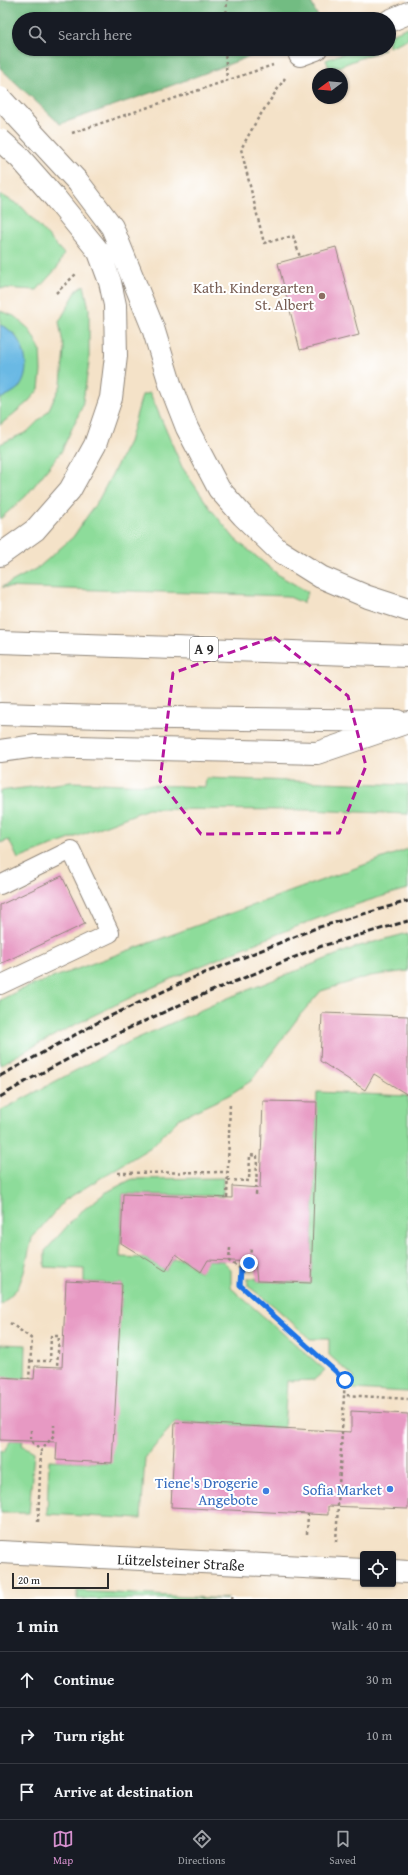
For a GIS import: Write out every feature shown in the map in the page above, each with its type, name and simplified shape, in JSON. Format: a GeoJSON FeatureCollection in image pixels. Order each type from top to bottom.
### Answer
{"type":"FeatureCollection","features":[{"type":"Feature","properties":{"kind":"main road"},"geometry":{"type":"LineString","coordinates":[[396,18],[408,14]]}},
{"type":"Feature","properties":{"kind":"main road"},"geometry":{"type":"LineString","coordinates":[[0,98],[78,182],[112,227],[153,328],[171,387],[187,428],[219,490],[278,550],[321,577],[368,597],[408,610]]}},
{"type":"Feature","properties":{"kind":"main road"},"geometry":{"type":"LineString","coordinates":[[0,140],[20,158],[99,252],[110,282],[115,305],[116,356],[111,398],[95,445],[70,490],[35,530],[0,555]]}},
{"type":"Feature","properties":{"kind":"main road","name":"A 9"},"geometry":{"type":"LineString","coordinates":[[0,642],[408,656]]}},
{"type":"Feature","properties":{"kind":"main road"},"geometry":{"type":"LineString","coordinates":[[0,714],[408,722]]}},
{"type":"Feature","properties":{"kind":"main road"},"geometry":{"type":"LineString","coordinates":[[0,751],[36,746],[317,753],[408,722]]}},
{"type":"Feature","properties":{"kind":"main road","name":"Lützelsteiner Straße"},"geometry":{"type":"LineString","coordinates":[[0,1552],[360,1570]]}},
{"type":"Feature","properties":{"kind":"main road"},"geometry":{"type":"LineString","coordinates":[[396,1571],[408,1572]]}},
{"type":"Feature","properties":{"kind":"lane"},"geometry":{"type":"LineString","coordinates":[[0,884],[71,850],[110,932],[0,985]]}},
{"type":"Feature","properties":{"kind":"path"},"geometry":{"type":"LineString","coordinates":[[226,12],[227,0]]}},
{"type":"Feature","properties":{"kind":"path"},"geometry":{"type":"LineString","coordinates":[[225,56],[227,81]]}},
{"type":"Feature","properties":{"kind":"path"},"geometry":{"type":"LineString","coordinates":[[66,135],[297,56]]}},
{"type":"Feature","properties":{"kind":"path"},"geometry":{"type":"LineString","coordinates":[[300,257],[293,236],[264,243],[241,149],[257,120],[305,56]]}},
{"type":"Feature","properties":{"kind":"path"},"geometry":{"type":"LineString","coordinates":[[227,1198],[230,1102]]}},
{"type":"Feature","properties":{"kind":"path"},"geometry":{"type":"LineString","coordinates":[[228,1180],[249,1181],[250,1156],[257,1156],[256,1195]]}},
{"type":"Feature","properties":{"kind":"path"},"geometry":{"type":"LineString","coordinates":[[118,1173],[228,1172]]}},
{"type":"Feature","properties":{"kind":"path"},"geometry":{"type":"LineString","coordinates":[[230,1248],[230,1261],[241,1269]]}},
{"type":"Feature","properties":{"kind":"path"},"geometry":{"type":"LineString","coordinates":[[251,1249],[249,1263],[241,1269],[240,1285],[345,1380],[335,1569]]}},
{"type":"Feature","properties":{"kind":"path"},"geometry":{"type":"LineString","coordinates":[[10,1323],[32,1338],[29,1379]]}},
{"type":"Feature","properties":{"kind":"path"},"geometry":{"type":"LineString","coordinates":[[31,1361],[50,1362],[51,1336],[59,1336],[57,1367]]}},
{"type":"Feature","properties":{"kind":"path"},"geometry":{"type":"LineString","coordinates":[[344,1395],[408,1399]]}},
{"type":"Feature","properties":{"kind":"path"},"geometry":{"type":"LineString","coordinates":[[38,1522],[41,1450],[54,1435],[54,1425]]}},
{"type":"Feature","properties":{"kind":"path"},"geometry":{"type":"LineString","coordinates":[[31,1430],[31,1441],[41,1450]]}},
{"type":"Feature","properties":{"kind":"path"},"geometry":{"type":"LineString","coordinates":[[307,1534],[308,1514]]}},
{"type":"Feature","properties":{"kind":"path"},"geometry":{"type":"LineString","coordinates":[[232,1593],[232,1599]]}},
{"type":"Feature","properties":{"kind":"highlighted area"},"geometry":{"type":"Polygon","coordinates":[[[274,637],[348,696],[366,766],[339,833],[201,834],[160,781],[173,673],[274,637]]]}},
{"type":"Feature","properties":{"kind":"green space"},"geometry":{"type":"Polygon","coordinates":[[[0,0],[310,0],[316,12],[12,12],[12,56],[251,56],[162,89],[60,124],[0,68],[0,0]]]}},
{"type":"Feature","properties":{"kind":"green space"},"geometry":{"type":"Polygon","coordinates":[[[408,27],[408,39],[396,44],[396,32],[408,27]]]}},
{"type":"Feature","properties":{"kind":"green space"},"geometry":{"type":"Polygon","coordinates":[[[336,56],[366,56],[335,68],[329,68],[326,60],[336,56]]]}},
{"type":"Feature","properties":{"kind":"green space"},"geometry":{"type":"Polygon","coordinates":[[[0,194],[22,207],[64,254],[57,268],[37,290],[0,288],[0,194]]]}},
{"type":"Feature","properties":{"kind":"green space"},"geometry":{"type":"Polygon","coordinates":[[[84,285],[89,309],[89,363],[82,407],[61,452],[26,496],[0,519],[0,444],[27,432],[48,411],[61,385],[64,349],[59,322],[77,290],[84,285]]]}},
{"type":"Feature","properties":{"kind":"green space"},"geometry":{"type":"Polygon","coordinates":[[[0,311],[14,316],[29,329],[40,349],[41,371],[39,389],[28,402],[0,425],[0,399],[20,387],[16,335],[0,325],[0,311]]]}},
{"type":"Feature","properties":{"kind":"green space"},"geometry":{"type":"Polygon","coordinates":[[[150,393],[182,467],[210,508],[235,539],[280,576],[308,592],[303,603],[287,596],[2,587],[39,567],[73,537],[99,499],[129,442],[142,395],[150,393]]]}},
{"type":"Feature","properties":{"kind":"green space"},"geometry":{"type":"Polygon","coordinates":[[[206,778],[408,785],[408,815],[308,810],[148,809],[18,859],[9,840],[0,843],[0,791],[71,782],[205,787],[206,778]]]}},
{"type":"Feature","properties":{"kind":"green space"},"geometry":{"type":"Polygon","coordinates":[[[408,849],[408,889],[348,907],[187,972],[92,1016],[0,1065],[0,1000],[22,989],[408,849]]]}},
{"type":"Feature","properties":{"kind":"green space"},"geometry":{"type":"Polygon","coordinates":[[[408,933],[408,971],[370,976],[321,991],[300,1015],[251,1081],[229,1095],[180,1118],[151,1147],[65,1200],[32,1238],[24,1272],[18,1288],[0,1305],[0,1111],[129,1042],[228,998],[356,947],[408,933]]]}},
{"type":"Feature","properties":{"kind":"green space"},"geometry":{"type":"Polygon","coordinates":[[[317,1092],[408,1096],[408,1392],[353,1389],[354,1377],[329,1355],[329,1339],[310,1339],[275,1307],[248,1286],[248,1278],[256,1278],[257,1281],[311,1283],[317,1092]]]}},
{"type":"Feature","properties":{"kind":"green space"},"geometry":{"type":"Polygon","coordinates":[[[223,1178],[223,1196],[123,1194],[120,1257],[145,1258],[166,1271],[173,1259],[183,1259],[200,1272],[208,1260],[223,1261],[231,1269],[231,1288],[325,1370],[314,1380],[287,1381],[284,1428],[175,1422],[145,1458],[141,1519],[47,1514],[49,1460],[111,1463],[122,1284],[84,1282],[84,1269],[45,1267],[45,1251],[78,1214],[105,1193],[132,1179],[223,1178]]]}},
{"type":"Feature","properties":{"kind":"green space"},"geometry":{"type":"Polygon","coordinates":[[[0,1344],[26,1345],[25,1379],[0,1377],[0,1344]]]}},
{"type":"Feature","properties":{"kind":"green space"},"geometry":{"type":"Polygon","coordinates":[[[11,1440],[23,1441],[22,1445],[34,1452],[29,1513],[0,1513],[0,1450],[4,1452],[11,1440]]]}},
{"type":"Feature","properties":{"kind":"green space"},"geometry":{"type":"Polygon","coordinates":[[[77,1591],[228,1599],[77,1599],[77,1591]]]}},
{"type":"Feature","properties":{"kind":"water"},"geometry":{"type":"Polygon","coordinates":[[[0,325],[8,329],[19,342],[23,350],[26,369],[21,385],[0,399],[0,325]]]}},
{"type":"Feature","properties":{"kind":"building","name":"Kath. Kindergarten St. Albert"},"geometry":{"type":"Polygon","coordinates":[[[336,247],[359,335],[300,350],[278,263],[336,247]]]}},
{"type":"Feature","properties":{"kind":"building"},"geometry":{"type":"Polygon","coordinates":[[[62,876],[85,924],[0,964],[0,905],[62,876]]]}},
{"type":"Feature","properties":{"kind":"building"},"geometry":{"type":"Polygon","coordinates":[[[322,1013],[408,1016],[408,1095],[374,1074],[365,1090],[320,1061],[322,1013]]]}},
{"type":"Feature","properties":{"kind":"building"},"geometry":{"type":"Polygon","coordinates":[[[263,1101],[317,1102],[311,1283],[257,1281],[255,1262],[208,1260],[201,1272],[176,1254],[166,1271],[121,1243],[123,1194],[232,1198],[232,1186],[260,1188],[263,1101]]]}},
{"type":"Feature","properties":{"kind":"building"},"geometry":{"type":"Polygon","coordinates":[[[66,1281],[122,1284],[112,1463],[56,1460],[57,1442],[0,1440],[0,1377],[34,1379],[35,1366],[62,1367],[66,1281]]]}},
{"type":"Feature","properties":{"kind":"building"},"geometry":{"type":"Polygon","coordinates":[[[351,1411],[408,1414],[408,1509],[328,1506],[328,1515],[171,1507],[175,1422],[351,1432],[351,1411]]]}},
{"type":"Feature","properties":{"kind":"railway"},"geometry":{"type":"LineString","coordinates":[[0,1076],[104,1019],[190,979],[316,928],[408,901]]}},
{"type":"Feature","properties":{"kind":"railway"},"geometry":{"type":"LineString","coordinates":[[0,1097],[30,1079],[112,1036],[197,997],[322,946],[408,921]]}},
{"type":"Feature","properties":{"kind":"place","name":"Kath. Kindergarten St. Albert"},"geometry":{"type":"Point","coordinates":[322,296]}},
{"type":"Feature","properties":{"kind":"place","name":"Sofia Market"},"geometry":{"type":"Point","coordinates":[390,1489]}},
{"type":"Feature","properties":{"kind":"place","name":"Tiene's Drogerie Angebote"},"geometry":{"type":"Point","coordinates":[266,1491]}},
{"type":"Feature","properties":{"kind":"route"},"geometry":{"type":"LineString","coordinates":[[249,1263],[241,1269],[240,1285],[345,1380]]}}]}
